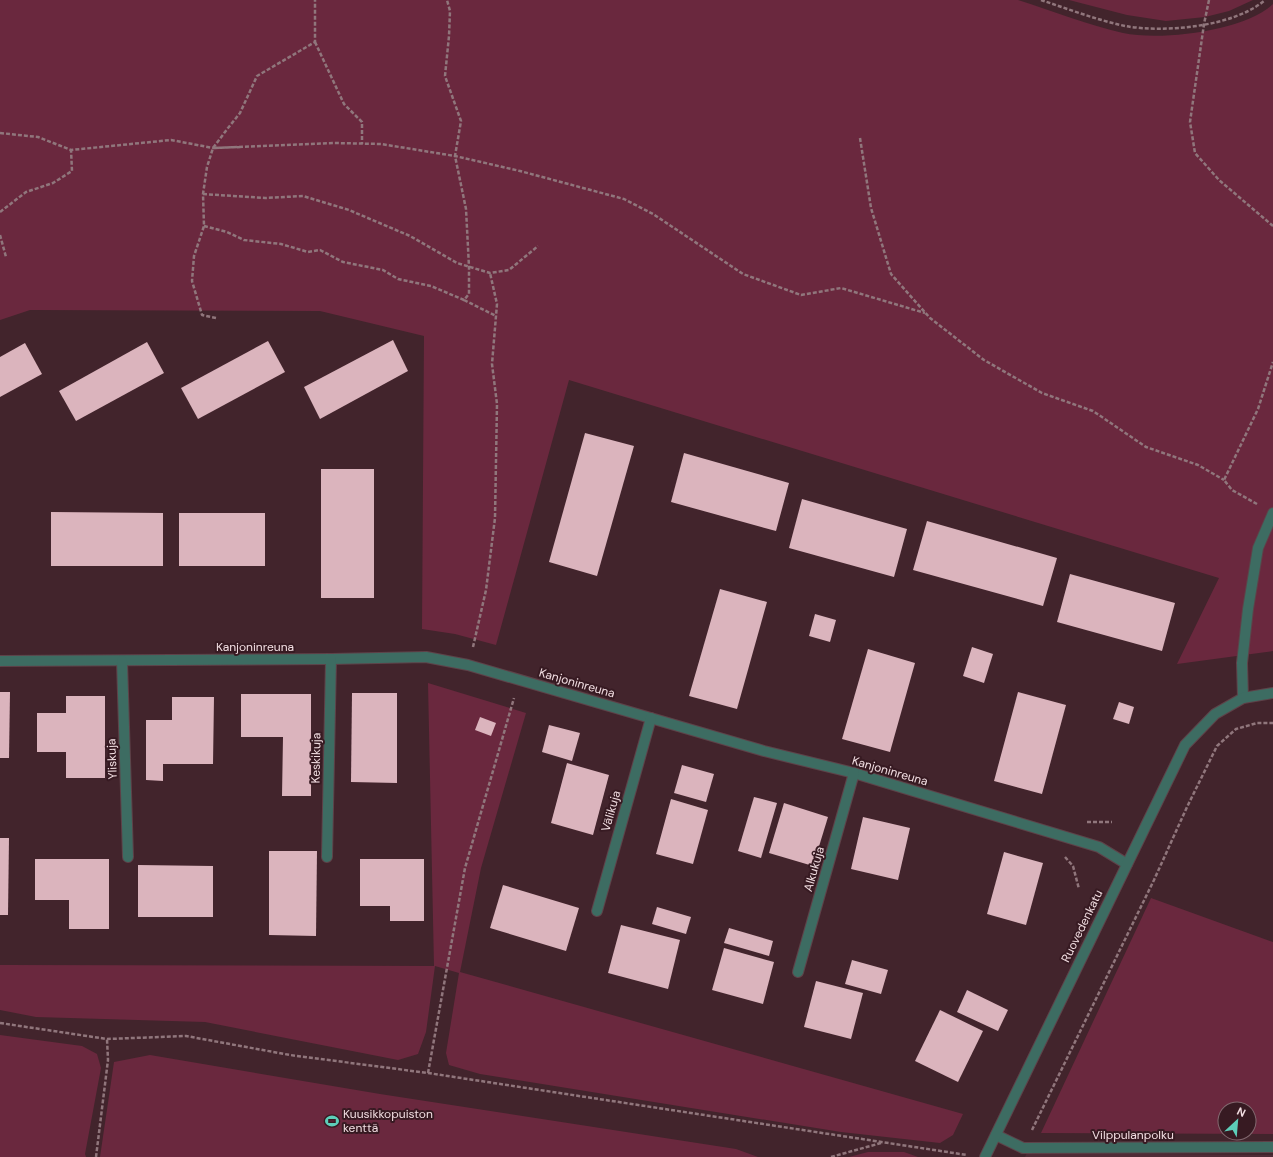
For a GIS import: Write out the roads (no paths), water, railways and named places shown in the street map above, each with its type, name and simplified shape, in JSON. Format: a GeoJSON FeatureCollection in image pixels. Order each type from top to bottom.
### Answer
{"type":"FeatureCollection","features":[{"type":"Feature","properties":{"kind":"street"},"geometry":{"type":"LineString","coordinates":[[1243,698],[1242,663],[1253,578],[1258,548],[1273,513]]}},
{"type":"Feature","properties":{"kind":"street","name":"Kanjoninreuna"},"geometry":{"type":"LineString","coordinates":[[0,661],[426,657],[468,665],[764,751],[854,773],[1099,847],[1127,864]]}},
{"type":"Feature","properties":{"kind":"street","name":"Keskikuja"},"geometry":{"type":"LineString","coordinates":[[327,857],[331,659]]}},
{"type":"Feature","properties":{"kind":"street","name":"Yliskuja"},"geometry":{"type":"LineString","coordinates":[[122,660],[128,856]]}},
{"type":"Feature","properties":{"kind":"street","name":"Ruovedenkatu"},"geometry":{"type":"LineString","coordinates":[[985,1157],[1185,745],[1215,714],[1243,698],[1273,692]]}},
{"type":"Feature","properties":{"kind":"street","name":"Välikuja"},"geometry":{"type":"LineString","coordinates":[[597,911],[651,718]]}},
{"type":"Feature","properties":{"kind":"street","name":"Alkukuja"},"geometry":{"type":"LineString","coordinates":[[798,972],[854,773]]}},
{"type":"Feature","properties":{"kind":"street","name":"Vilppulanpolku"},"geometry":{"type":"LineString","coordinates":[[996,1135],[1023,1148],[1273,1147]]}},
{"type":"Feature","properties":{"kind":"place","name":"Kuusikkopuiston kenttä"},"geometry":{"type":"Point","coordinates":[332,1121]}}]}
